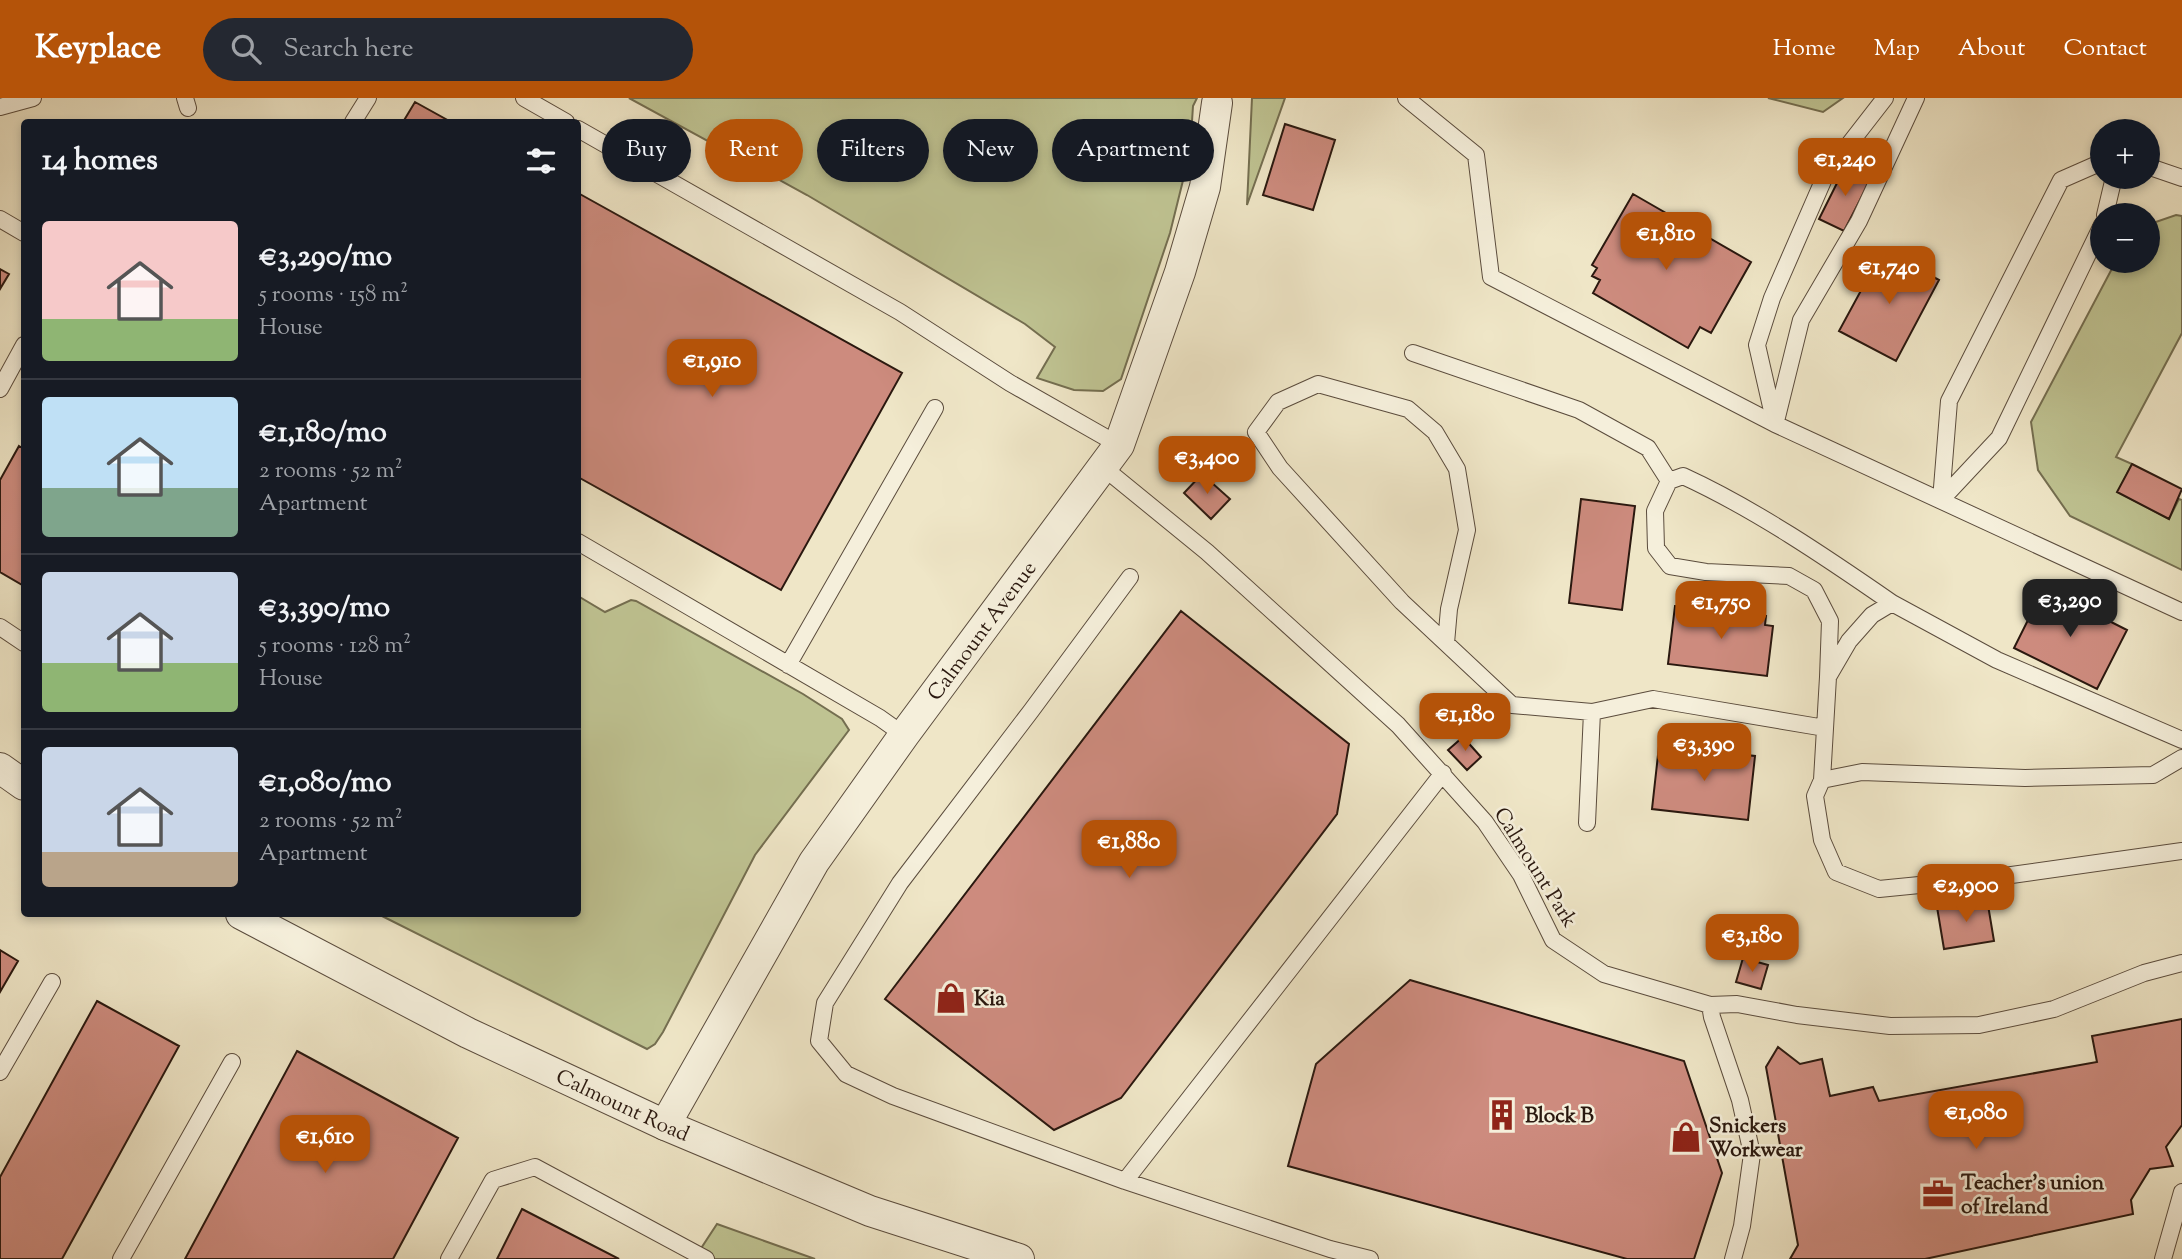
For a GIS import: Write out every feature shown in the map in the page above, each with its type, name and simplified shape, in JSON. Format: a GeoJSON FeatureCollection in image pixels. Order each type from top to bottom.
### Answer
{"type":"FeatureCollection","features":[{"type":"Feature","properties":{"kind":"street","name":"Calmount Avenue"},"geometry":{"type":"LineString","coordinates":[[665,1125],[814,862],[904,735],[1111,456],[1180,272],[1205,187],[1217,103]]}},
{"type":"Feature","properties":{"kind":"street"},"geometry":{"type":"LineString","coordinates":[[0,768],[21,783]]}},
{"type":"Feature","properties":{"kind":"street","name":"Calmount Road"},"geometry":{"type":"LineString","coordinates":[[247,917],[468,1033],[665,1125],[870,1211],[1019,1259]]}},
{"type":"Feature","properties":{"kind":"lane"},"geometry":{"type":"LineString","coordinates":[[4,104],[33,98]]}},
{"type":"Feature","properties":{"kind":"lane"},"geometry":{"type":"LineString","coordinates":[[355,119],[368,98]]}},
{"type":"Feature","properties":{"kind":"lane"},"geometry":{"type":"LineString","coordinates":[[524,98],[561,119]]}},
{"type":"Feature","properties":{"kind":"lane"},"geometry":{"type":"LineString","coordinates":[[1406,98],[1476,155],[1491,277],[1775,424],[2182,612]]}},
{"type":"Feature","properties":{"kind":"lane"},"geometry":{"type":"LineString","coordinates":[[1775,424],[1757,345],[1772,298],[1826,174],[1885,98]]}},
{"type":"Feature","properties":{"kind":"lane"},"geometry":{"type":"LineString","coordinates":[[1775,424],[1801,320],[1859,221],[1915,98]]}},
{"type":"Feature","properties":{"kind":"lane","name":"Calmount Park"},"geometry":{"type":"LineString","coordinates":[[581,131],[900,312],[1010,383],[1111,456],[1208,552],[1398,725],[1485,822],[1521,875],[1553,940],[1604,974],[1710,1004],[1738,1004],[1797,1015],[1890,1026],[1979,1026],[2054,1009],[2144,973],[2182,963]]}},
{"type":"Feature","properties":{"kind":"lane"},"geometry":{"type":"LineString","coordinates":[[1941,500],[1949,401],[2061,180],[2090,167]]}},
{"type":"Feature","properties":{"kind":"lane"},"geometry":{"type":"LineString","coordinates":[[2160,170],[2182,178]]}},
{"type":"Feature","properties":{"kind":"lane"},"geometry":{"type":"LineString","coordinates":[[0,219],[21,231]]}},
{"type":"Feature","properties":{"kind":"lane"},"geometry":{"type":"LineString","coordinates":[[1941,500],[1999,438],[2090,250]]}},
{"type":"Feature","properties":{"kind":"lane"},"geometry":{"type":"LineString","coordinates":[[0,388],[21,350]]}},
{"type":"Feature","properties":{"kind":"lane"},"geometry":{"type":"LineString","coordinates":[[1413,353],[1579,410],[1648,448],[1669,481]]}},
{"type":"Feature","properties":{"kind":"lane"},"geometry":{"type":"LineString","coordinates":[[1446,643],[1449,609],[1467,530],[1457,469],[1435,432],[1408,409],[1318,384],[1278,402],[1256,432],[1280,468],[1402,602],[1512,705],[1592,712],[1653,699],[1825,728]]}},
{"type":"Feature","properties":{"kind":"lane"},"geometry":{"type":"LineString","coordinates":[[788,665],[935,408]]}},
{"type":"Feature","properties":{"kind":"lane"},"geometry":{"type":"LineString","coordinates":[[2182,740],[1997,660],[1892,603],[1840,567],[1712,489],[1683,476],[1669,481],[1655,511],[1656,548],[1670,566],[1706,572],[1789,576],[1814,590],[1830,621],[1822,780],[1815,796],[1822,839],[1836,872],[1880,889],[1990,878],[2182,851]]}},
{"type":"Feature","properties":{"kind":"lane"},"geometry":{"type":"LineString","coordinates":[[581,544],[691,606],[880,718],[904,735]]}},
{"type":"Feature","properties":{"kind":"lane"},"geometry":{"type":"LineString","coordinates":[[1130,577],[900,883],[825,1003],[819,1041],[846,1074],[869,1085],[1125,1181],[1330,1250],[1370,1259]]}},
{"type":"Feature","properties":{"kind":"lane"},"geometry":{"type":"LineString","coordinates":[[1828,677],[1849,640],[1872,615],[1892,603]]}},
{"type":"Feature","properties":{"kind":"lane"},"geometry":{"type":"LineString","coordinates":[[0,627],[21,641]]}},
{"type":"Feature","properties":{"kind":"lane"},"geometry":{"type":"LineString","coordinates":[[1587,823],[1592,712]]}},
{"type":"Feature","properties":{"kind":"lane"},"geometry":{"type":"LineString","coordinates":[[1822,780],[1862,772],[2025,778],[2153,775],[2182,758]]}},
{"type":"Feature","properties":{"kind":"lane"},"geometry":{"type":"LineString","coordinates":[[1125,1181],[1443,773]]}},
{"type":"Feature","properties":{"kind":"lane"},"geometry":{"type":"LineString","coordinates":[[0,1072],[52,982]]}},
{"type":"Feature","properties":{"kind":"lane"},"geometry":{"type":"LineString","coordinates":[[1710,1004],[1740,1100],[1752,1154],[1742,1226],[1734,1259]]}},
{"type":"Feature","properties":{"kind":"lane"},"geometry":{"type":"LineString","coordinates":[[121,1259],[232,1062]]}},
{"type":"Feature","properties":{"kind":"lane"},"geometry":{"type":"LineString","coordinates":[[449,1259],[492,1180],[535,1167],[706,1259]]}},
{"type":"Feature","properties":{"kind":"lane"},"geometry":{"type":"LineString","coordinates":[[2163,1259],[2182,1192]]}},
{"type":"Feature","properties":{"kind":"green space"},"geometry":{"type":"Polygon","coordinates":[[[629,98],[1197,98],[1192,119],[1052,119],[1052,182],[1183,182],[1170,233],[1121,379],[1103,391],[1074,390],[1037,378],[1055,347],[1025,324],[783,182],[803,182],[803,119],[705,119],[705,139],[691,132],[691,119],[668,119],[629,98]]]}},
{"type":"Feature","properties":{"kind":"green space"},"geometry":{"type":"Polygon","coordinates":[[[1252,98],[1285,98],[1247,205],[1252,98]]]}},
{"type":"Feature","properties":{"kind":"green space"},"geometry":{"type":"Polygon","coordinates":[[[1768,98],[1843,98],[1823,112],[1768,98]]]}},
{"type":"Feature","properties":{"kind":"green space"},"geometry":{"type":"Polygon","coordinates":[[[2176,215],[2182,216],[2182,333],[2116,457],[2132,464],[2118,492],[2169,519],[2179,499],[2182,500],[2182,570],[2070,516],[2038,470],[2031,422],[2110,273],[2160,273],[2160,221],[2176,215]]]}},
{"type":"Feature","properties":{"kind":"green space"},"geometry":{"type":"Polygon","coordinates":[[[581,598],[605,612],[631,600],[636,601],[803,694],[842,719],[849,730],[755,855],[663,1032],[655,1044],[647,1049],[384,917],[581,917],[581,598]]]}},
{"type":"Feature","properties":{"kind":"green space"},"geometry":{"type":"Polygon","coordinates":[[[717,1224],[815,1259],[694,1259],[717,1224]]]}},
{"type":"Feature","properties":{"kind":"building"},"geometry":{"type":"Polygon","coordinates":[[[415,102],[446,119],[405,119],[415,102]]]}},
{"type":"Feature","properties":{"kind":"building"},"geometry":{"type":"Polygon","coordinates":[[[1285,124],[1335,140],[1313,210],[1263,195],[1285,124]]]}},
{"type":"Feature","properties":{"kind":"building"},"geometry":{"type":"Polygon","coordinates":[[[1846,165],[1872,177],[1844,231],[1819,219],[1846,165]]]}},
{"type":"Feature","properties":{"kind":"building"},"geometry":{"type":"Polygon","coordinates":[[[1633,194],[1751,262],[1711,333],[1700,327],[1688,348],[1593,293],[1600,280],[1592,276],[1597,268],[1592,265],[1633,194]]]}},
{"type":"Feature","properties":{"kind":"building"},"geometry":{"type":"Polygon","coordinates":[[[581,195],[902,373],[781,590],[581,479],[581,195]]]}},
{"type":"Feature","properties":{"kind":"building"},"geometry":{"type":"Polygon","coordinates":[[[1883,250],[1939,280],[1896,361],[1839,331],[1883,250]]]}},
{"type":"Feature","properties":{"kind":"building"},"geometry":{"type":"Polygon","coordinates":[[[0,269],[9,274],[0,289],[0,269]]]}},
{"type":"Feature","properties":{"kind":"building"},"geometry":{"type":"Polygon","coordinates":[[[19,446],[21,584],[0,572],[0,480],[19,446]]]}},
{"type":"Feature","properties":{"kind":"building"},"geometry":{"type":"Polygon","coordinates":[[[2132,464],[2182,489],[2169,519],[2117,492],[2132,464]]]}},
{"type":"Feature","properties":{"kind":"building"},"geometry":{"type":"Polygon","coordinates":[[[1202,474],[1230,499],[1211,519],[1184,493],[1202,474]]]}},
{"type":"Feature","properties":{"kind":"building"},"geometry":{"type":"Polygon","coordinates":[[[1581,499],[1635,506],[1622,610],[1569,603],[1581,499]]]}},
{"type":"Feature","properties":{"kind":"building"},"geometry":{"type":"Polygon","coordinates":[[[2044,588],[2127,630],[2097,689],[2014,648],[2044,588]]]}},
{"type":"Feature","properties":{"kind":"building"},"geometry":{"type":"Polygon","coordinates":[[[1675,606],[1766,616],[1765,625],[1773,626],[1767,676],[1668,664],[1675,606]]]}},
{"type":"Feature","properties":{"kind":"building"},"geometry":{"type":"Polygon","coordinates":[[[1181,611],[1349,744],[1337,814],[1121,1098],[1054,1130],[885,999],[1181,611]]]}},
{"type":"Feature","properties":{"kind":"building"},"geometry":{"type":"Polygon","coordinates":[[[1463,737],[1481,757],[1467,770],[1448,750],[1463,737]]]}},
{"type":"Feature","properties":{"kind":"building"},"geometry":{"type":"Polygon","coordinates":[[[1659,746],[1755,756],[1748,820],[1652,809],[1659,746]]]}},
{"type":"Feature","properties":{"kind":"building"},"geometry":{"type":"Polygon","coordinates":[[[1987,899],[1994,941],[1944,949],[1937,907],[1987,899]]]}},
{"type":"Feature","properties":{"kind":"building"},"geometry":{"type":"Polygon","coordinates":[[[0,950],[18,961],[0,992],[0,950]]]}},
{"type":"Feature","properties":{"kind":"building"},"geometry":{"type":"Polygon","coordinates":[[[1743,958],[1768,965],[1761,989],[1736,982],[1743,958]]]}},
{"type":"Feature","properties":{"kind":"building","name":"Block B"},"geometry":{"type":"Polygon","coordinates":[[[1410,980],[1684,1061],[1722,1173],[1694,1259],[1627,1259],[1288,1166],[1316,1064],[1410,980]]]}},
{"type":"Feature","properties":{"kind":"building"},"geometry":{"type":"Polygon","coordinates":[[[97,1001],[179,1046],[62,1259],[0,1259],[0,1177],[97,1001]]]}},
{"type":"Feature","properties":{"kind":"building"},"geometry":{"type":"Polygon","coordinates":[[[2182,1019],[2182,1125],[2166,1147],[2173,1166],[2150,1169],[2131,1200],[2133,1214],[1925,1259],[1790,1259],[1798,1245],[1766,1067],[1778,1047],[1800,1064],[1822,1059],[1830,1096],[1873,1087],[1879,1101],[2097,1062],[2092,1036],[2182,1019]]]}},
{"type":"Feature","properties":{"kind":"building"},"geometry":{"type":"Polygon","coordinates":[[[297,1051],[458,1138],[393,1259],[185,1259],[297,1051]]]}},
{"type":"Feature","properties":{"kind":"building"},"geometry":{"type":"Polygon","coordinates":[[[522,1209],[619,1259],[497,1259],[522,1209]]]}},
{"type":"Feature","properties":{"kind":"place","name":"Kia"},"geometry":{"type":"Point","coordinates":[951,998]}},
{"type":"Feature","properties":{"kind":"place","name":"Block B"},"geometry":{"type":"Point","coordinates":[1502,1115]}},
{"type":"Feature","properties":{"kind":"place","name":"Snickers Workwear"},"geometry":{"type":"Point","coordinates":[1686,1137]}},
{"type":"Feature","properties":{"kind":"place","name":"Teacher's union of Ireland"},"geometry":{"type":"Point","coordinates":[1938,1194]}}]}
